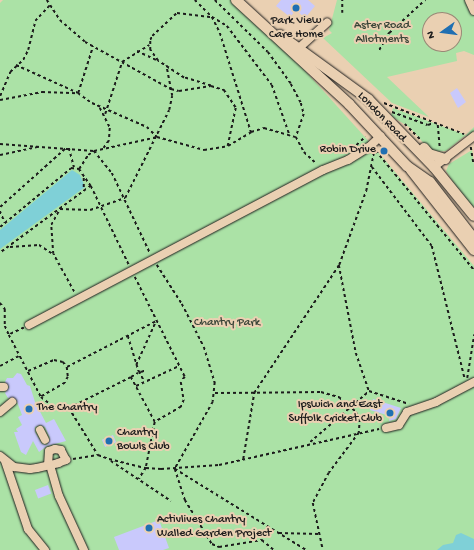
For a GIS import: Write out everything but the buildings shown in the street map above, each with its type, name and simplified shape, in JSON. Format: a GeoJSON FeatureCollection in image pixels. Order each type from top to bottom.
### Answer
{"type":"FeatureCollection","features":[{"type":"Feature","properties":{"kind":"main road","name":"London Road"},"geometry":{"type":"LineString","coordinates":[[236,0],[262,22],[381,136],[408,166],[423,176],[474,239]]}},
{"type":"Feature","properties":{"kind":"main road","name":"London Road"},"geometry":{"type":"LineString","coordinates":[[262,22],[355,88],[390,116],[474,216]]}},
{"type":"Feature","properties":{"kind":"main road"},"geometry":{"type":"LineString","coordinates":[[390,116],[429,154],[442,154]]}},
{"type":"Feature","properties":{"kind":"main road"},"geometry":{"type":"LineString","coordinates":[[408,166],[474,250]]}},
{"type":"Feature","properties":{"kind":"main road"},"geometry":{"type":"LineString","coordinates":[[423,176],[434,167]]}},
{"type":"Feature","properties":{"kind":"street"},"geometry":{"type":"LineString","coordinates":[[469,0],[474,11]]}},
{"type":"Feature","properties":{"kind":"street"},"geometry":{"type":"LineString","coordinates":[[299,48],[327,23]]}},
{"type":"Feature","properties":{"kind":"street"},"geometry":{"type":"LineString","coordinates":[[29,325],[133,272],[323,170],[369,147],[381,136]]}},
{"type":"Feature","properties":{"kind":"street"},"geometry":{"type":"LineString","coordinates":[[434,167],[442,154],[469,138]]}},
{"type":"Feature","properties":{"kind":"street"},"geometry":{"type":"LineString","coordinates":[[386,428],[399,425],[407,412],[420,408],[470,383]]}},
{"type":"Feature","properties":{"kind":"street"},"geometry":{"type":"LineString","coordinates":[[0,412],[12,402]]}},
{"type":"Feature","properties":{"kind":"street"},"geometry":{"type":"LineString","coordinates":[[40,430],[48,445],[47,455],[49,465],[60,496],[84,550]]}},
{"type":"Feature","properties":{"kind":"street"},"geometry":{"type":"LineString","coordinates":[[2,459],[23,469],[49,465],[66,460],[61,450],[48,445]]}},
{"type":"Feature","properties":{"kind":"street"},"geometry":{"type":"LineString","coordinates":[[2,459],[28,529],[46,550]]}},
{"type":"Feature","properties":{"kind":"path"},"geometry":{"type":"LineString","coordinates":[[47,0],[49,6],[60,20],[93,46],[171,89],[179,91],[211,86]]}},
{"type":"Feature","properties":{"kind":"path"},"geometry":{"type":"LineString","coordinates":[[195,0],[212,17],[227,26],[263,70],[279,99],[290,136]]}},
{"type":"Feature","properties":{"kind":"path"},"geometry":{"type":"LineString","coordinates":[[215,0],[268,52],[292,84],[301,103],[304,114],[296,137],[304,152],[323,170]]}},
{"type":"Feature","properties":{"kind":"path"},"geometry":{"type":"LineString","coordinates":[[342,0],[342,13]]}},
{"type":"Feature","properties":{"kind":"path"},"geometry":{"type":"LineString","coordinates":[[379,50],[389,33],[425,0]]}},
{"type":"Feature","properties":{"kind":"path"},"geometry":{"type":"LineString","coordinates":[[0,96],[10,72],[23,60],[28,50],[35,21],[49,6]]}},
{"type":"Feature","properties":{"kind":"path"},"geometry":{"type":"LineString","coordinates":[[105,114],[108,110],[122,62],[137,51],[149,45],[152,36],[177,13],[212,17]]}},
{"type":"Feature","properties":{"kind":"path"},"geometry":{"type":"LineString","coordinates":[[212,17],[220,33],[251,132]]}},
{"type":"Feature","properties":{"kind":"path"},"geometry":{"type":"LineString","coordinates":[[149,45],[158,61]]}},
{"type":"Feature","properties":{"kind":"path"},"geometry":{"type":"LineString","coordinates":[[78,93],[93,46]]}},
{"type":"Feature","properties":{"kind":"path"},"geometry":{"type":"LineString","coordinates":[[137,51],[158,61],[184,78],[224,90],[236,108],[228,146]]}},
{"type":"Feature","properties":{"kind":"path"},"geometry":{"type":"LineString","coordinates":[[16,65],[78,93],[99,106],[147,127],[157,137]]}},
{"type":"Feature","properties":{"kind":"path"},"geometry":{"type":"LineString","coordinates":[[60,209],[84,211],[125,198],[157,137],[169,110],[171,89],[166,66]]}},
{"type":"Feature","properties":{"kind":"path"},"geometry":{"type":"LineString","coordinates":[[0,100],[42,92],[78,93]]}},
{"type":"Feature","properties":{"kind":"path"},"geometry":{"type":"LineString","coordinates":[[380,102],[466,135],[469,138],[474,165]]}},
{"type":"Feature","properties":{"kind":"path"},"geometry":{"type":"LineString","coordinates":[[99,106],[105,114],[110,135],[104,148]]}},
{"type":"Feature","properties":{"kind":"path"},"geometry":{"type":"LineString","coordinates":[[390,116],[393,111],[428,125],[433,123]]}},
{"type":"Feature","properties":{"kind":"path"},"geometry":{"type":"LineString","coordinates":[[403,124],[422,142]]}},
{"type":"Feature","properties":{"kind":"path"},"geometry":{"type":"LineString","coordinates":[[438,125],[442,154]]}},
{"type":"Feature","properties":{"kind":"path"},"geometry":{"type":"LineString","coordinates":[[79,169],[88,155],[94,151],[157,137],[204,150],[228,146],[251,132],[264,128],[296,137]]}},
{"type":"Feature","properties":{"kind":"path"},"geometry":{"type":"LineString","coordinates":[[365,137],[353,149],[369,137]]}},
{"type":"Feature","properties":{"kind":"path"},"geometry":{"type":"LineString","coordinates":[[0,144],[94,151],[112,173],[154,260],[182,304],[212,366],[215,393],[182,460],[175,469]]}},
{"type":"Feature","properties":{"kind":"path"},"geometry":{"type":"LineString","coordinates":[[0,154],[41,146]]}},
{"type":"Feature","properties":{"kind":"path"},"geometry":{"type":"LineString","coordinates":[[0,207],[66,148]]}},
{"type":"Feature","properties":{"kind":"path"},"geometry":{"type":"LineString","coordinates":[[69,148],[74,168]]}},
{"type":"Feature","properties":{"kind":"path"},"geometry":{"type":"LineString","coordinates":[[243,460],[254,393],[339,265],[372,167],[374,148],[474,270]]}},
{"type":"Feature","properties":{"kind":"path"},"geometry":{"type":"LineString","coordinates":[[372,167],[432,246],[470,383]]}},
{"type":"Feature","properties":{"kind":"path"},"geometry":{"type":"LineString","coordinates":[[0,227],[48,189],[61,174],[74,168],[79,169],[91,186],[184,377],[181,382],[183,404],[172,414],[155,422]]}},
{"type":"Feature","properties":{"kind":"path"},"geometry":{"type":"LineString","coordinates":[[84,176],[86,186],[84,191]]}},
{"type":"Feature","properties":{"kind":"path"},"geometry":{"type":"LineString","coordinates":[[0,253],[91,186]]}},
{"type":"Feature","properties":{"kind":"path"},"geometry":{"type":"LineString","coordinates":[[60,209],[51,225],[53,254],[78,300]]}},
{"type":"Feature","properties":{"kind":"path"},"geometry":{"type":"LineString","coordinates":[[0,211],[5,223]]}},
{"type":"Feature","properties":{"kind":"path"},"geometry":{"type":"LineString","coordinates":[[8,247],[40,245],[53,254]]}},
{"type":"Feature","properties":{"kind":"path"},"geometry":{"type":"LineString","coordinates":[[339,265],[356,353],[369,391]]}},
{"type":"Feature","properties":{"kind":"path"},"geometry":{"type":"LineString","coordinates":[[0,303],[5,309],[5,326],[19,356],[41,397],[54,407],[69,408],[146,370]]}},
{"type":"Feature","properties":{"kind":"path"},"geometry":{"type":"LineString","coordinates":[[67,367],[156,321]]}},
{"type":"Feature","properties":{"kind":"path"},"geometry":{"type":"LineString","coordinates":[[136,365],[156,321]]}},
{"type":"Feature","properties":{"kind":"path"},"geometry":{"type":"LineString","coordinates":[[9,335],[29,325]]}},
{"type":"Feature","properties":{"kind":"path"},"geometry":{"type":"LineString","coordinates":[[470,383],[474,335]]}},
{"type":"Feature","properties":{"kind":"path"},"geometry":{"type":"LineString","coordinates":[[128,336],[136,365],[144,381]]}},
{"type":"Feature","properties":{"kind":"path"},"geometry":{"type":"LineString","coordinates":[[0,366],[19,356]]}},
{"type":"Feature","properties":{"kind":"path"},"geometry":{"type":"LineString","coordinates":[[28,372],[54,360],[63,362],[67,367],[68,377],[65,383],[41,397]]}},
{"type":"Feature","properties":{"kind":"path"},"geometry":{"type":"LineString","coordinates":[[136,386],[179,366]]}},
{"type":"Feature","properties":{"kind":"path"},"geometry":{"type":"LineString","coordinates":[[131,377],[155,422],[146,468],[139,479]]}},
{"type":"Feature","properties":{"kind":"path"},"geometry":{"type":"LineString","coordinates":[[369,391],[420,408]]}},
{"type":"Feature","properties":{"kind":"path"},"geometry":{"type":"LineString","coordinates":[[309,444],[352,408],[369,391]]}},
{"type":"Feature","properties":{"kind":"path"},"geometry":{"type":"LineString","coordinates":[[215,393],[329,394],[339,397],[352,408],[360,419],[359,433],[329,473],[313,503],[323,550]]}},
{"type":"Feature","properties":{"kind":"path"},"geometry":{"type":"LineString","coordinates":[[69,408],[98,455]]}},
{"type":"Feature","properties":{"kind":"path"},"geometry":{"type":"LineString","coordinates":[[66,460],[98,455],[146,468],[175,469],[243,460],[309,444],[386,428]]}},
{"type":"Feature","properties":{"kind":"path"},"geometry":{"type":"LineString","coordinates":[[109,459],[171,501]]}},
{"type":"Feature","properties":{"kind":"path"},"geometry":{"type":"LineString","coordinates":[[175,469],[306,550]]}},
{"type":"Feature","properties":{"kind":"path"},"geometry":{"type":"LineString","coordinates":[[175,469],[185,500],[212,544],[226,546],[262,540],[274,550]]}},
{"type":"Feature","properties":{"kind":"path"},"geometry":{"type":"LineString","coordinates":[[279,533],[319,534]]}},
{"type":"Feature","properties":{"kind":"green space","name":"Chantry Park"},"geometry":{"type":"Polygon","coordinates":[[[3,0],[236,0],[261,22],[374,147],[474,266],[474,550],[0,550],[0,3],[3,0]]]}},
{"type":"Feature","properties":{"kind":"green space","name":"Aster Road Allotments"},"geometry":{"type":"Polygon","coordinates":[[[337,0],[474,0],[474,55],[462,52],[462,12],[422,12],[422,52],[460,52],[456,53],[457,61],[387,77],[429,117],[392,103],[323,38],[332,33],[329,30],[337,0]]]}},
{"type":"Feature","properties":{"kind":"green space"},"geometry":{"type":"Polygon","coordinates":[[[393,108],[466,135],[446,151],[435,152],[429,149],[409,127],[391,116],[393,108]]]}},
{"type":"Feature","properties":{"kind":"green space"},"geometry":{"type":"Polygon","coordinates":[[[474,127],[474,136],[470,139],[466,135],[474,127]]]}},
{"type":"Feature","properties":{"kind":"green space"},"geometry":{"type":"Polygon","coordinates":[[[472,150],[474,165],[474,215],[446,171],[449,164],[472,150]]]}},
{"type":"Feature","properties":{"kind":"water"},"geometry":{"type":"Polygon","coordinates":[[[72,170],[80,175],[85,187],[0,249],[0,230],[72,170]]]}},
{"type":"Feature","properties":{"kind":"water"},"geometry":{"type":"Polygon","coordinates":[[[461,533],[474,539],[474,550],[437,550],[443,545],[453,543],[456,535],[461,533]]]}},
{"type":"Feature","properties":{"kind":"place","name":"Park View Care Home"},"geometry":{"type":"Point","coordinates":[296,8]}},
{"type":"Feature","properties":{"kind":"place","name":"Robin Drive"},"geometry":{"type":"Point","coordinates":[384,151]}},
{"type":"Feature","properties":{"kind":"place","name":"The Chantry"},"geometry":{"type":"Point","coordinates":[29,409]}},
{"type":"Feature","properties":{"kind":"place","name":"Ipswich and East Suffolk Cricket Club"},"geometry":{"type":"Point","coordinates":[390,413]}},
{"type":"Feature","properties":{"kind":"place","name":"Chantry Bowls Club"},"geometry":{"type":"Point","coordinates":[109,441]}},
{"type":"Feature","properties":{"kind":"place","name":"Activlives Chantry Walled Garden Project"},"geometry":{"type":"Point","coordinates":[149,528]}}]}
